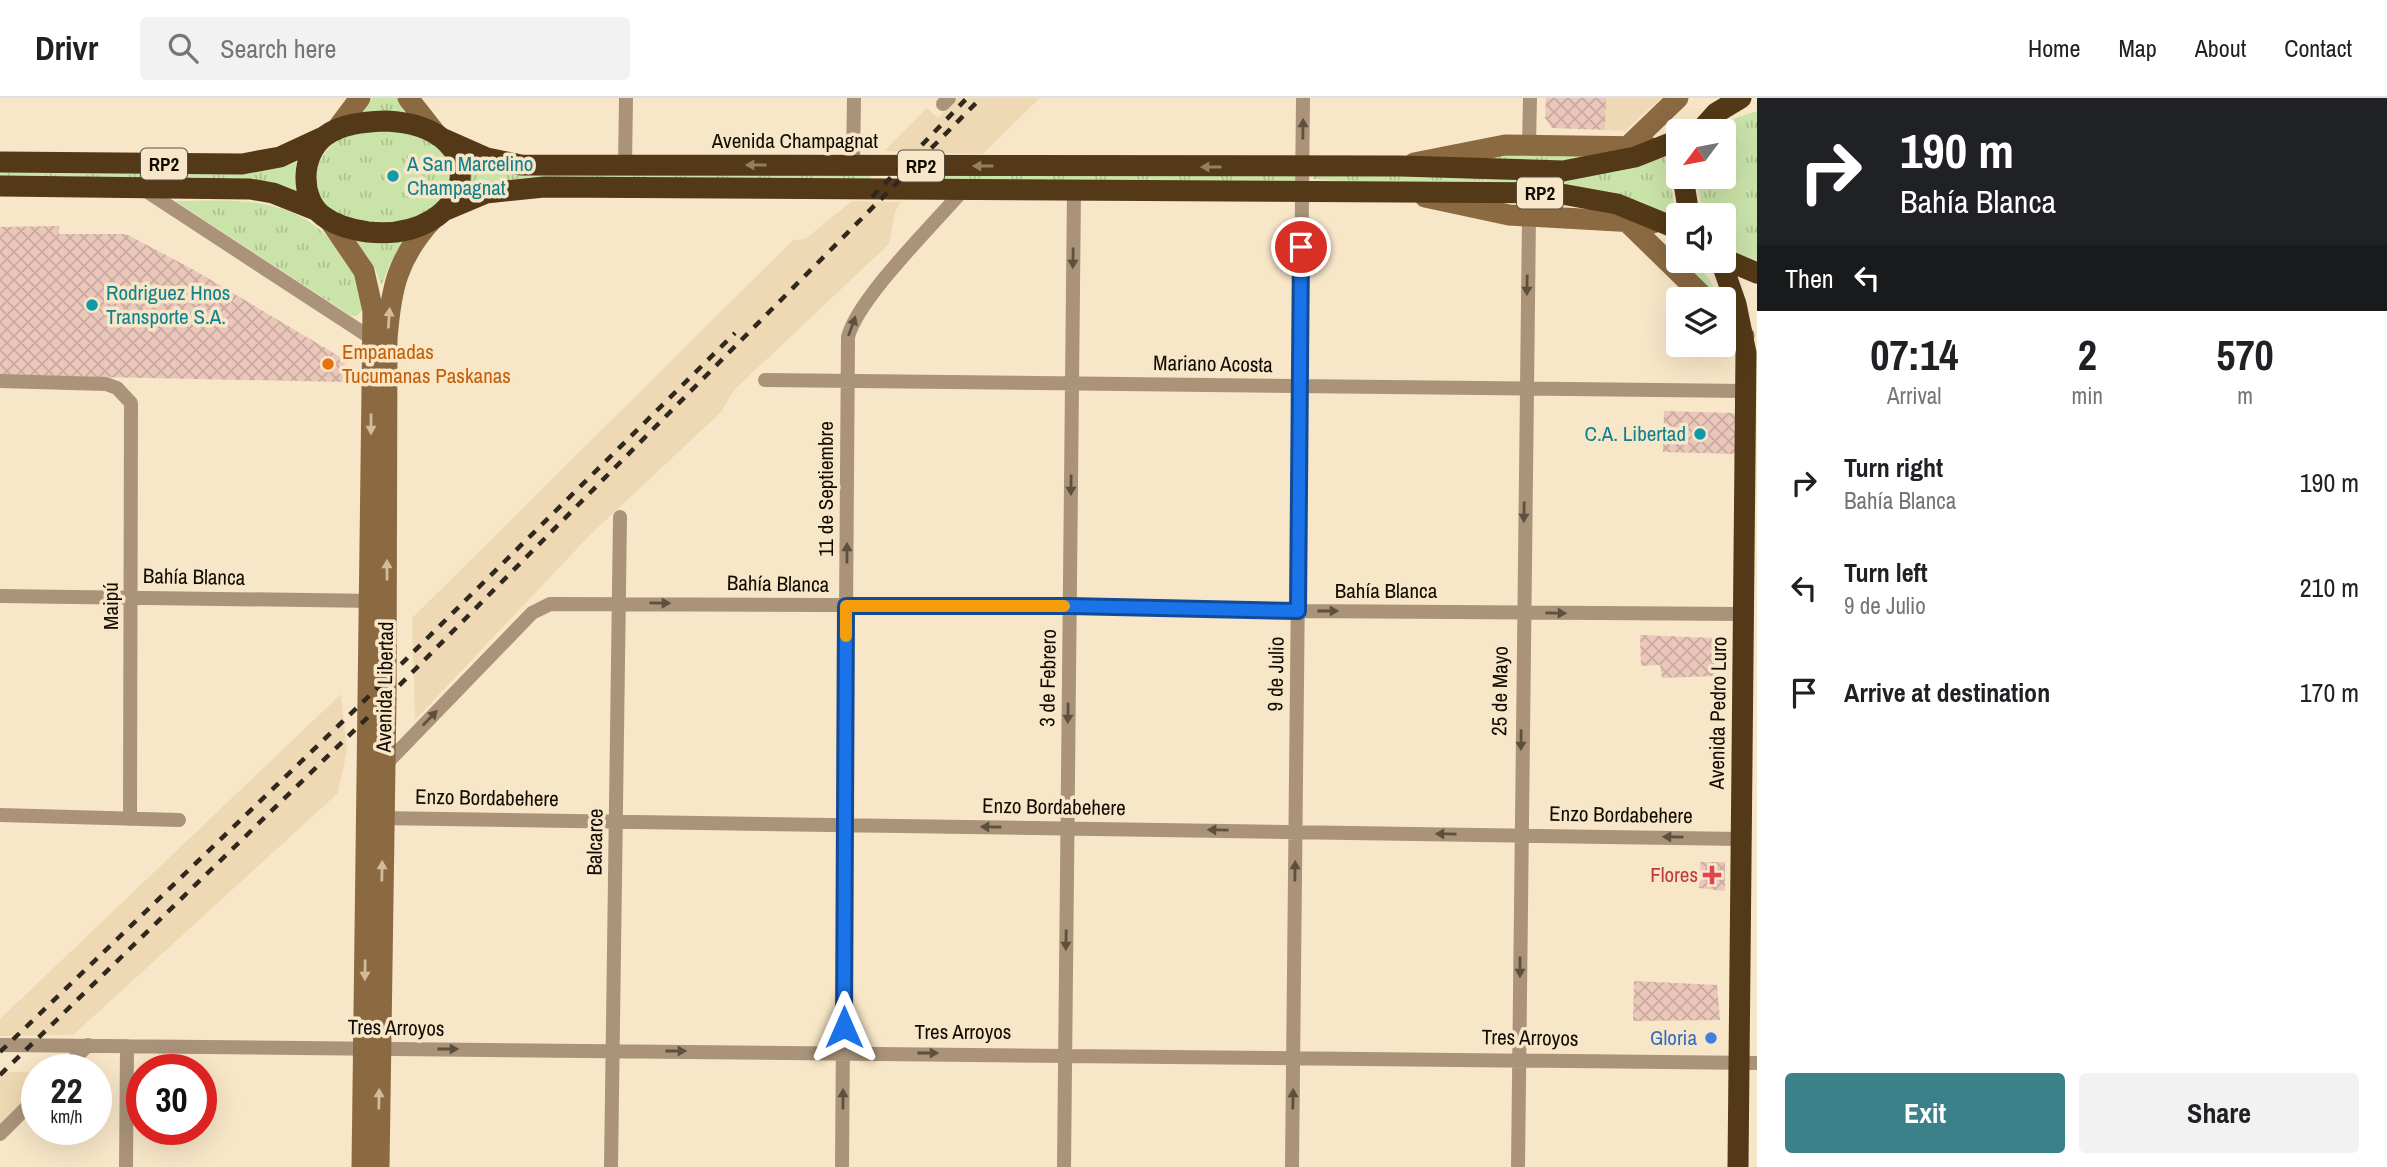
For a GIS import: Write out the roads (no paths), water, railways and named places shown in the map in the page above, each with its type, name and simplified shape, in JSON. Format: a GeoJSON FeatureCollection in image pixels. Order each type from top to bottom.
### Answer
{"type":"FeatureCollection","features":[{"type":"Feature","properties":{"kind":"highway"},"geometry":{"type":"LineString","coordinates":[[1710,119],[1725,106],[1741,98]]}},
{"type":"Feature","properties":{"kind":"highway","name":"RP2"},"geometry":{"type":"LineString","coordinates":[[0,162],[242,164],[280,157],[363,122],[398,121],[441,137]]}},
{"type":"Feature","properties":{"kind":"highway"},"geometry":{"type":"LineString","coordinates":[[324,216],[308,192],[306,173],[310,156],[330,134]]}},
{"type":"Feature","properties":{"kind":"highway"},"geometry":{"type":"LineString","coordinates":[[440,214],[460,187],[461,169],[441,137]]}},
{"type":"Feature","properties":{"kind":"highway","name":"Avenida Champagnat"},"geometry":{"type":"LineString","coordinates":[[441,137],[487,158],[521,164],[625,165],[1401,166],[1563,171],[1600,166],[1666,145]]}},
{"type":"Feature","properties":{"kind":"highway"},"geometry":{"type":"LineString","coordinates":[[1600,166],[1625,149]]}},
{"type":"Feature","properties":{"kind":"highway","name":"RP2"},"geometry":{"type":"LineString","coordinates":[[0,186],[139,186],[261,191],[349,228],[377,232],[401,230],[486,193],[533,187],[1556,193],[1599,199],[1666,219]]}},
{"type":"Feature","properties":{"kind":"highway"},"geometry":{"type":"LineString","coordinates":[[1599,199],[1624,219]]}},
{"type":"Feature","properties":{"kind":"highway"},"geometry":{"type":"LineString","coordinates":[[1736,266],[1757,273]]}},
{"type":"Feature","properties":{"kind":"highway","name":"Avenida Pedro Luro"},"geometry":{"type":"LineString","coordinates":[[1729,273],[1744,297],[1751,335],[1746,391],[1741,839],[1748,1062],[1738,1167]]}},
{"type":"Feature","properties":{"kind":"main road"},"geometry":{"type":"LineString","coordinates":[[330,134],[360,98]]}},
{"type":"Feature","properties":{"kind":"main road"},"geometry":{"type":"LineString","coordinates":[[408,98],[441,137]]}},
{"type":"Feature","properties":{"kind":"main road"},"geometry":{"type":"LineString","coordinates":[[1625,149],[1678,98]]}},
{"type":"Feature","properties":{"kind":"main road","name":"Avenida Champagnat"},"geometry":{"type":"LineString","coordinates":[[1401,166],[1480,148],[1529,145],[1625,149],[1666,144]]}},
{"type":"Feature","properties":{"kind":"main road"},"geometry":{"type":"LineString","coordinates":[[1403,192],[1485,211],[1529,216],[1666,222]]}},
{"type":"Feature","properties":{"kind":"main road","name":"Avenida Libertad"},"geometry":{"type":"LineString","coordinates":[[379,1167],[372,1049],[374,818],[390,300],[404,257],[440,214]]}},
{"type":"Feature","properties":{"kind":"main road","name":"Avenida Libertad"},"geometry":{"type":"LineString","coordinates":[[324,216],[352,249],[368,284],[373,311],[371,338],[383,767],[374,818]]}},
{"type":"Feature","properties":{"kind":"main road"},"geometry":{"type":"LineString","coordinates":[[1624,219],[1694,287]]}},
{"type":"Feature","properties":{"kind":"main road"},"geometry":{"type":"LineString","coordinates":[[1736,324],[1751,335]]}},
{"type":"Feature","properties":{"kind":"main road","name":"Avenida Libertad"},"geometry":{"type":"LineString","coordinates":[[362,1167],[372,1049]]}},
{"type":"Feature","properties":{"kind":"street"},"geometry":{"type":"LineString","coordinates":[[625,165],[626,98]]}},
{"type":"Feature","properties":{"kind":"street"},"geometry":{"type":"LineString","coordinates":[[853,166],[854,98]]}},
{"type":"Feature","properties":{"kind":"street","name":"9 de Julio"},"geometry":{"type":"LineString","coordinates":[[1292,1167],[1303,98]]}},
{"type":"Feature","properties":{"kind":"street"},"geometry":{"type":"LineString","coordinates":[[1529,145],[1530,98]]}},
{"type":"Feature","properties":{"kind":"street"},"geometry":{"type":"LineString","coordinates":[[139,186],[371,338]]}},
{"type":"Feature","properties":{"kind":"street","name":"11 de Septiembre"},"geometry":{"type":"LineString","coordinates":[[842,1167],[848,337],[857,314],[964,189]]}},
{"type":"Feature","properties":{"kind":"street","name":"3 de Febrero"},"geometry":{"type":"LineString","coordinates":[[1064,1167],[1074,190]]}},
{"type":"Feature","properties":{"kind":"street","name":"25 de Mayo"},"geometry":{"type":"LineString","coordinates":[[1518,1167],[1521,1059],[1522,612],[1529,216]]}},
{"type":"Feature","properties":{"kind":"street","name":"Mariano Acosta"},"geometry":{"type":"LineString","coordinates":[[765,380],[1746,391]]}},
{"type":"Feature","properties":{"kind":"street","name":"Maipú"},"geometry":{"type":"LineString","coordinates":[[0,382],[90,382],[117,388],[125,394],[133,417],[131,819]]}},
{"type":"Feature","properties":{"kind":"street","name":"Balcarce"},"geometry":{"type":"LineString","coordinates":[[611,1167],[620,517]]}},
{"type":"Feature","properties":{"kind":"street","name":"Bahía Blanca"},"geometry":{"type":"LineString","coordinates":[[0,596],[379,601]]}},
{"type":"Feature","properties":{"kind":"street","name":"Bahía Blanca"},"geometry":{"type":"LineString","coordinates":[[383,767],[537,609],[550,604],[1069,606],[1298,611],[1744,614]]}},
{"type":"Feature","properties":{"kind":"street"},"geometry":{"type":"LineString","coordinates":[[0,815],[179,820]]}},
{"type":"Feature","properties":{"kind":"street","name":"Enzo Bordabehere"},"geometry":{"type":"LineString","coordinates":[[374,818],[1741,839]]}},
{"type":"Feature","properties":{"kind":"street","name":"Tres Arroyos"},"geometry":{"type":"LineString","coordinates":[[0,1045],[1748,1062]]}},
{"type":"Feature","properties":{"kind":"street"},"geometry":{"type":"LineString","coordinates":[[79,1054],[88,1045]]}},
{"type":"Feature","properties":{"kind":"street"},"geometry":{"type":"LineString","coordinates":[[126,1167],[127,1046]]}},
{"type":"Feature","properties":{"kind":"street"},"geometry":{"type":"LineString","coordinates":[[0,1135],[21,1113]]}},
{"type":"Feature","properties":{"kind":"railway"},"geometry":{"type":"LineString","coordinates":[[872,197],[967,98]]}},
{"type":"Feature","properties":{"kind":"railway"},"geometry":{"type":"LineString","coordinates":[[0,1075],[368,717],[981,98]]}},
{"type":"Feature","properties":{"kind":"railway"},"geometry":{"type":"LineString","coordinates":[[0,1052],[368,697],[735,333]]}},
{"type":"Feature","properties":{"kind":"place","name":"A San Marcelino Champagnat"},"geometry":{"type":"Point","coordinates":[393,176]}},
{"type":"Feature","properties":{"kind":"place","name":"Rodriguez Hnos Transporte S.A."},"geometry":{"type":"Point","coordinates":[92,305]}},
{"type":"Feature","properties":{"kind":"place","name":"Empanadas Tucumanas Paskanas"},"geometry":{"type":"Point","coordinates":[328,364]}},
{"type":"Feature","properties":{"kind":"place","name":"C.A. Libertad"},"geometry":{"type":"Point","coordinates":[1700,434]}},
{"type":"Feature","properties":{"kind":"place","name":"Flores"},"geometry":{"type":"Point","coordinates":[1712,875]}},
{"type":"Feature","properties":{"kind":"place","name":"Gloria"},"geometry":{"type":"Point","coordinates":[1711,1038]}}]}
